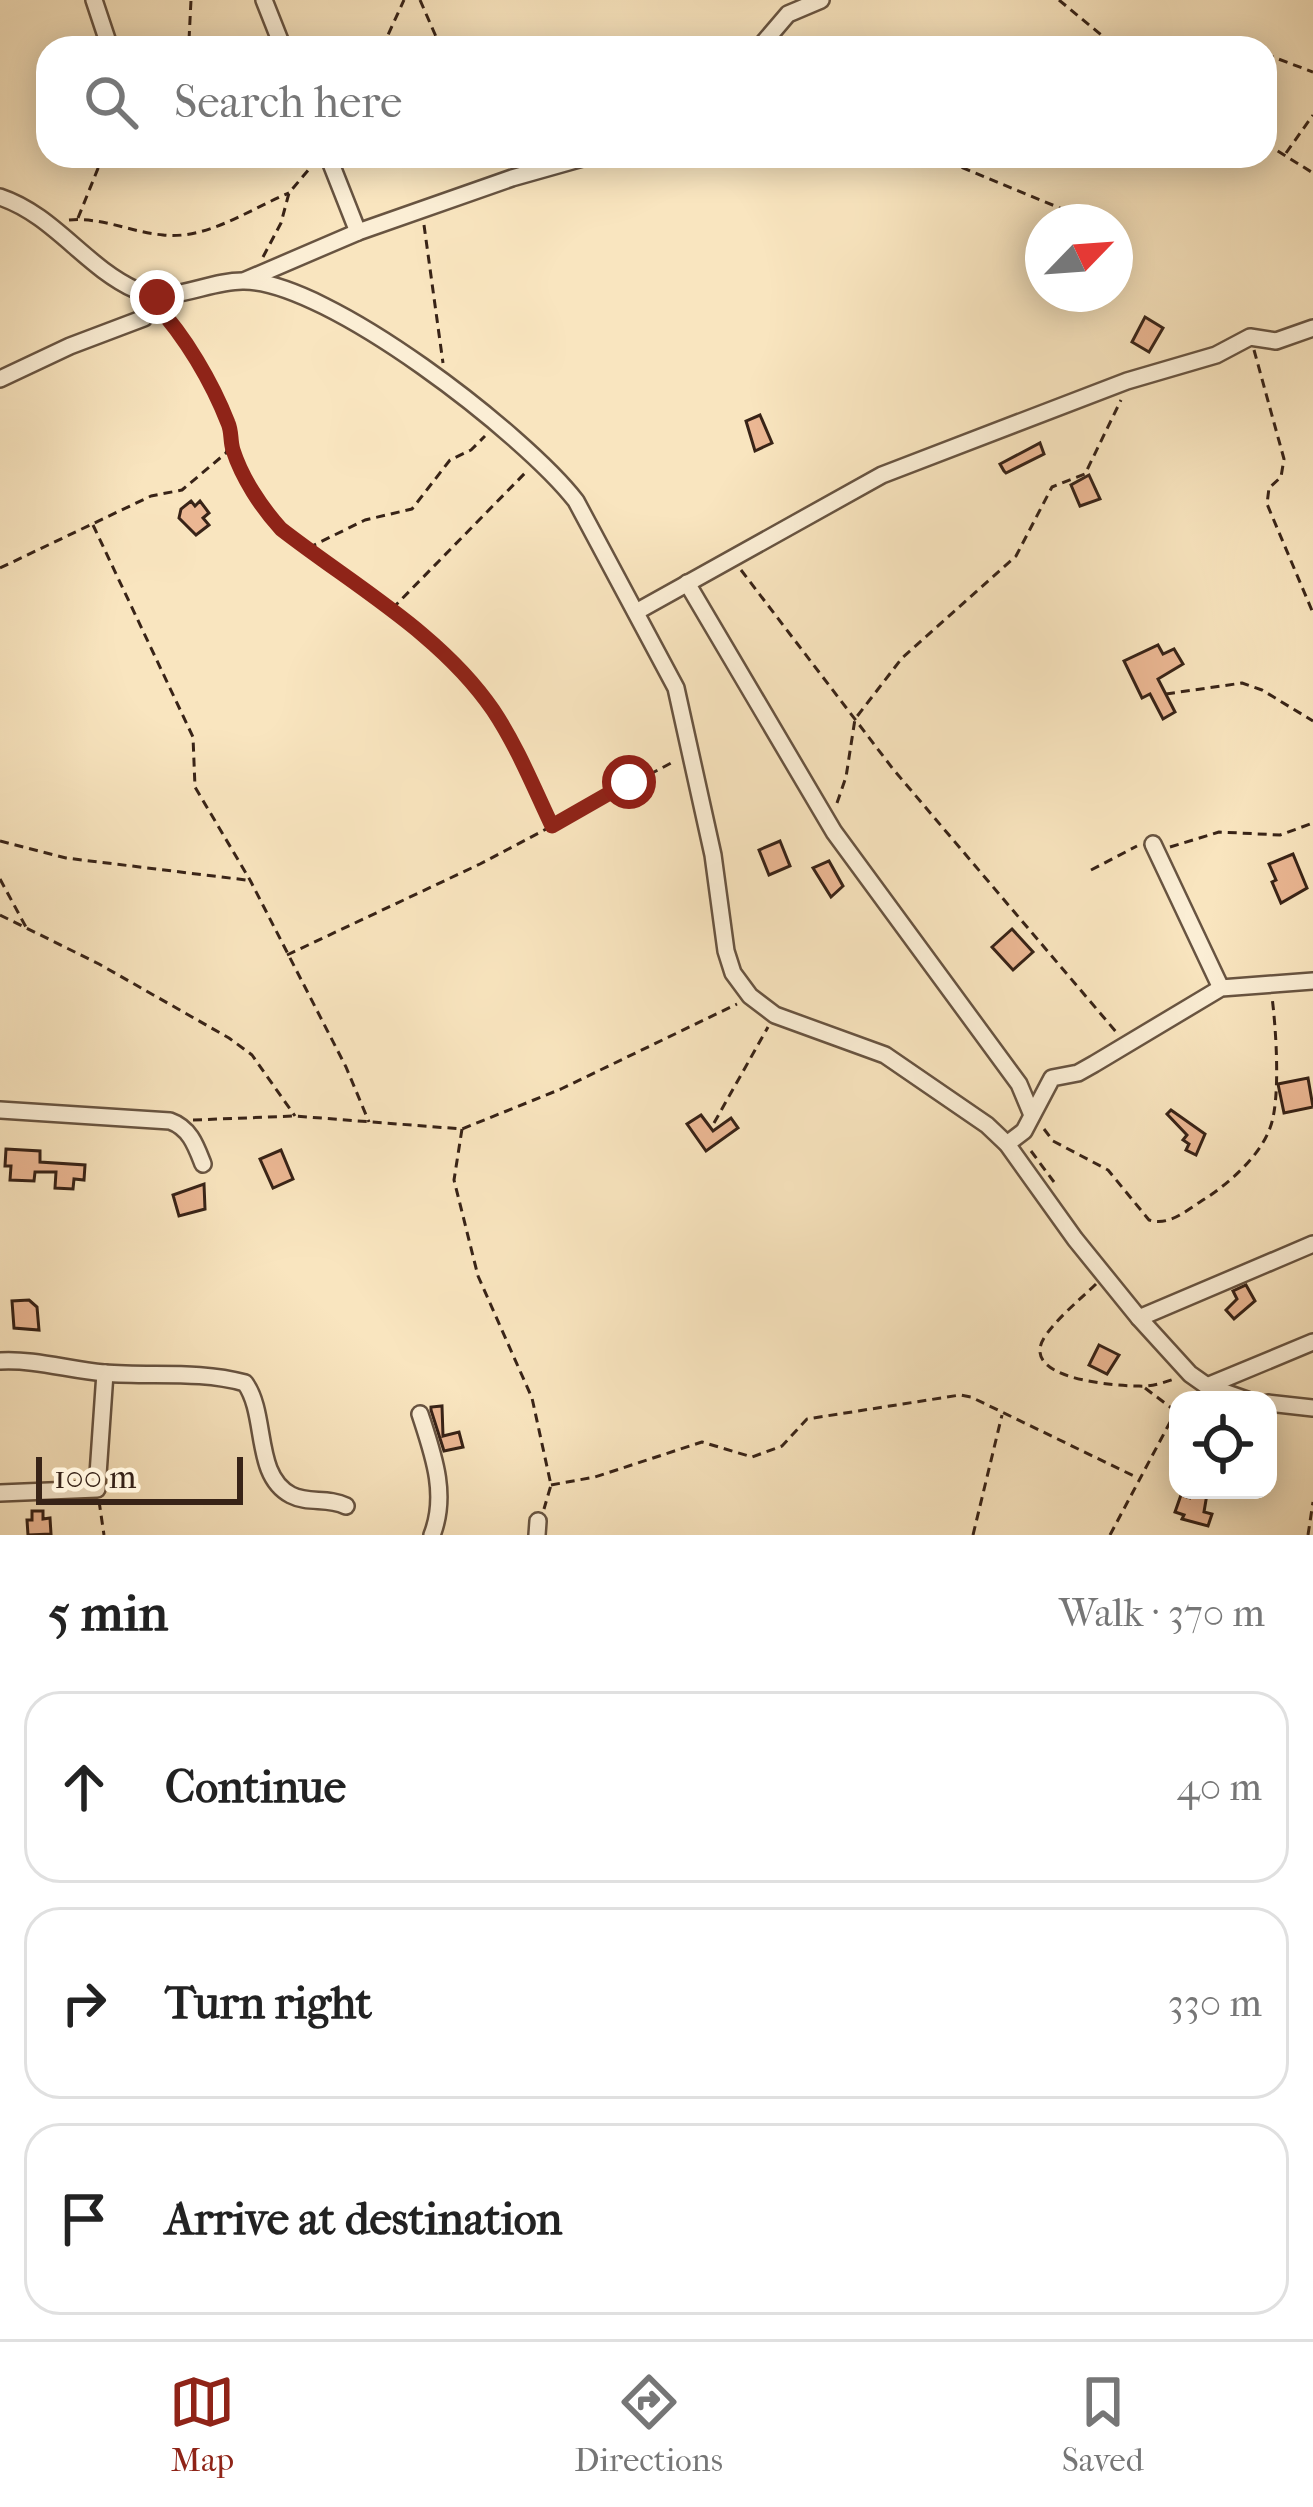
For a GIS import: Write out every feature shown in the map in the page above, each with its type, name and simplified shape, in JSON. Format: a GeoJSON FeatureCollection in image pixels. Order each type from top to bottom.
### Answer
{"type":"FeatureCollection","features":[{"type":"Feature","properties":{"kind":"street"},"geometry":{"type":"LineString","coordinates":[[94,0],[106,36]]}},
{"type":"Feature","properties":{"kind":"street"},"geometry":{"type":"LineString","coordinates":[[264,0],[278,36]]}},
{"type":"Feature","properties":{"kind":"street"},"geometry":{"type":"LineString","coordinates":[[769,36],[788,14],[821,0]]}},
{"type":"Feature","properties":{"kind":"street"},"geometry":{"type":"LineString","coordinates":[[329,168],[358,232]]}},
{"type":"Feature","properties":{"kind":"street"},"geometry":{"type":"LineString","coordinates":[[0,379],[144,318],[156,301],[250,278],[358,232],[552,168]]}},
{"type":"Feature","properties":{"kind":"street"},"geometry":{"type":"LineString","coordinates":[[0,197],[49,223],[120,281],[156,301]]}},
{"type":"Feature","properties":{"kind":"street"},"geometry":{"type":"LineString","coordinates":[[250,278],[360,325],[495,425],[576,501],[676,688],[693,751],[733,974],[750,997],[775,1015],[885,1055],[1011,1142],[1044,1196],[1139,1318],[1190,1374],[1222,1391]]}},
{"type":"Feature","properties":{"kind":"street"},"geometry":{"type":"LineString","coordinates":[[635,612],[882,475],[1127,382],[1216,355],[1250,337],[1276,341],[1313,328]]}},
{"type":"Feature","properties":{"kind":"street"},"geometry":{"type":"LineString","coordinates":[[687,583],[834,832],[1019,1084],[1034,1113]]}},
{"type":"Feature","properties":{"kind":"street"},"geometry":{"type":"LineString","coordinates":[[1153,844],[1220,988]]}},
{"type":"Feature","properties":{"kind":"street"},"geometry":{"type":"LineString","coordinates":[[1011,1142],[1034,1113],[1052,1078],[1078,1072],[1220,988],[1313,981]]}},
{"type":"Feature","properties":{"kind":"street"},"geometry":{"type":"LineString","coordinates":[[0,1110],[180,1124],[194,1139],[203,1164]]}},
{"type":"Feature","properties":{"kind":"street"},"geometry":{"type":"LineString","coordinates":[[1139,1318],[1313,1244]]}},
{"type":"Feature","properties":{"kind":"street"},"geometry":{"type":"LineString","coordinates":[[1208,1386],[1313,1342]]}},
{"type":"Feature","properties":{"kind":"street"},"geometry":{"type":"LineString","coordinates":[[0,1361],[105,1373],[201,1374],[245,1383],[254,1394],[269,1469],[277,1486],[296,1499],[332,1499],[346,1506]]}},
{"type":"Feature","properties":{"kind":"street"},"geometry":{"type":"LineString","coordinates":[[0,1493],[97,1489],[105,1373]]}},
{"type":"Feature","properties":{"kind":"street"},"geometry":{"type":"LineString","coordinates":[[1277,1403],[1313,1408]]}},
{"type":"Feature","properties":{"kind":"street"},"geometry":{"type":"LineString","coordinates":[[420,1414],[437,1469],[440,1509],[432,1535]]}},
{"type":"Feature","properties":{"kind":"path"},"geometry":{"type":"LineString","coordinates":[[189,36],[191,0]]}},
{"type":"Feature","properties":{"kind":"path"},"geometry":{"type":"LineString","coordinates":[[388,36],[404,0]]}},
{"type":"Feature","properties":{"kind":"path"},"geometry":{"type":"LineString","coordinates":[[421,0],[436,36]]}},
{"type":"Feature","properties":{"kind":"path"},"geometry":{"type":"LineString","coordinates":[[1059,0],[1102,36]]}},
{"type":"Feature","properties":{"kind":"path"},"geometry":{"type":"LineString","coordinates":[[1277,58],[1313,72]]}},
{"type":"Feature","properties":{"kind":"path"},"geometry":{"type":"LineString","coordinates":[[1286,154],[1313,116]]}},
{"type":"Feature","properties":{"kind":"path"},"geometry":{"type":"LineString","coordinates":[[1277,149],[1313,173]]}},
{"type":"Feature","properties":{"kind":"path"},"geometry":{"type":"LineString","coordinates":[[77,219],[98,168]]}},
{"type":"Feature","properties":{"kind":"path"},"geometry":{"type":"LineString","coordinates":[[49,223],[101,220],[167,236],[190,234],[289,193],[313,168]]}},
{"type":"Feature","properties":{"kind":"path"},"geometry":{"type":"LineString","coordinates":[[963,168],[1050,204]]}},
{"type":"Feature","properties":{"kind":"path"},"geometry":{"type":"LineString","coordinates":[[250,278],[281,223],[289,193]]}},
{"type":"Feature","properties":{"kind":"path"},"geometry":{"type":"LineString","coordinates":[[419,210],[442,340],[443,383]]}},
{"type":"Feature","properties":{"kind":"path"},"geometry":{"type":"LineString","coordinates":[[156,301],[221,408],[231,445],[260,503],[281,529],[432,644],[493,711],[552,826]]}},
{"type":"Feature","properties":{"kind":"path"},"geometry":{"type":"LineString","coordinates":[[1250,337],[1284,459],[1285,469],[1269,488],[1267,504],[1313,613]]}},
{"type":"Feature","properties":{"kind":"path"},"geometry":{"type":"LineString","coordinates":[[834,832],[855,719],[902,658],[1016,556],[1052,487],[1085,474],[1127,382]]}},
{"type":"Feature","properties":{"kind":"path"},"geometry":{"type":"LineString","coordinates":[[307,549],[365,520],[412,509],[450,460],[471,450],[495,425]]}},
{"type":"Feature","properties":{"kind":"path"},"geometry":{"type":"LineString","coordinates":[[1,566],[151,496],[190,486],[231,445]]}},
{"type":"Feature","properties":{"kind":"path"},"geometry":{"type":"LineString","coordinates":[[390,612],[537,460]]}},
{"type":"Feature","properties":{"kind":"path"},"geometry":{"type":"LineString","coordinates":[[93,525],[193,736],[195,787],[250,880],[346,1067],[369,1123]]}},
{"type":"Feature","properties":{"kind":"path"},"geometry":{"type":"LineString","coordinates":[[732,556],[855,719],[1126,1043]]}},
{"type":"Feature","properties":{"kind":"path"},"geometry":{"type":"LineString","coordinates":[[1166,694],[1242,683],[1313,721]]}},
{"type":"Feature","properties":{"kind":"path"},"geometry":{"type":"LineString","coordinates":[[287,955],[552,826],[693,751]]}},
{"type":"Feature","properties":{"kind":"path"},"geometry":{"type":"LineString","coordinates":[[1091,870],[1135,847],[1179,846],[1234,830],[1280,835],[1313,824]]}},
{"type":"Feature","properties":{"kind":"path"},"geometry":{"type":"LineString","coordinates":[[0,841],[66,858],[250,880]]}},
{"type":"Feature","properties":{"kind":"path"},"geometry":{"type":"LineString","coordinates":[[0,879],[28,931]]}},
{"type":"Feature","properties":{"kind":"path"},"geometry":{"type":"LineString","coordinates":[[0,915],[99,964],[229,1038],[253,1055],[296,1116]]}},
{"type":"Feature","properties":{"kind":"path"},"geometry":{"type":"LineString","coordinates":[[1034,1113],[1054,1141],[1108,1170],[1149,1220],[1171,1220],[1223,1188],[1270,1131],[1276,1030],[1270,984]]}},
{"type":"Feature","properties":{"kind":"path"},"geometry":{"type":"LineString","coordinates":[[180,1124],[210,1117],[296,1116],[462,1129],[561,1089],[750,997]]}},
{"type":"Feature","properties":{"kind":"path"},"geometry":{"type":"LineString","coordinates":[[714,1123],[775,1015]]}},
{"type":"Feature","properties":{"kind":"path"},"geometry":{"type":"LineString","coordinates":[[462,1129],[454,1180],[466,1237],[478,1276],[532,1397],[551,1485],[538,1528]]}},
{"type":"Feature","properties":{"kind":"path"},"geometry":{"type":"LineString","coordinates":[[1011,1142],[1033,1152],[1058,1188],[1049,1180],[1044,1196]]}},
{"type":"Feature","properties":{"kind":"path"},"geometry":{"type":"LineString","coordinates":[[1106,1274],[1046,1333],[1040,1347],[1048,1370],[1143,1387],[1190,1374]]}},
{"type":"Feature","properties":{"kind":"path"},"geometry":{"type":"LineString","coordinates":[[1143,1387],[1169,1406]]}},
{"type":"Feature","properties":{"kind":"path"},"geometry":{"type":"LineString","coordinates":[[551,1485],[607,1473],[702,1442],[752,1456],[782,1446],[807,1419],[944,1396],[971,1397],[1138,1478]]}},
{"type":"Feature","properties":{"kind":"path"},"geometry":{"type":"LineString","coordinates":[[973,1535],[1002,1414]]}},
{"type":"Feature","properties":{"kind":"path"},"geometry":{"type":"LineString","coordinates":[[1110,1535],[1169,1426]]}},
{"type":"Feature","properties":{"kind":"path"},"geometry":{"type":"LineString","coordinates":[[97,1489],[104,1535]]}},
{"type":"Feature","properties":{"kind":"path"},"geometry":{"type":"LineString","coordinates":[[1308,1535],[1313,1502]]}},
{"type":"Feature","properties":{"kind":"building"},"geometry":{"type":"Polygon","coordinates":[[[1145,317],[1163,328],[1149,352],[1132,342],[1145,317]]]}},
{"type":"Feature","properties":{"kind":"building"},"geometry":{"type":"Polygon","coordinates":[[[760,415],[772,443],[755,451],[746,421],[760,415]]]}},
{"type":"Feature","properties":{"kind":"building"},"geometry":{"type":"Polygon","coordinates":[[[1040,443],[1044,454],[1004,471],[1000,464],[1040,443]]]}},
{"type":"Feature","properties":{"kind":"building"},"geometry":{"type":"Polygon","coordinates":[[[1089,475],[1100,499],[1080,506],[1071,485],[1089,475]]]}},
{"type":"Feature","properties":{"kind":"building"},"geometry":{"type":"Polygon","coordinates":[[[191,501],[195,506],[200,501],[209,513],[203,518],[209,525],[196,535],[179,518],[191,501]]]}},
{"type":"Feature","properties":{"kind":"building"},"geometry":{"type":"Polygon","coordinates":[[[1158,645],[1163,654],[1174,649],[1183,664],[1158,679],[1175,712],[1163,719],[1150,694],[1142,698],[1124,661],[1158,645]]]}},
{"type":"Feature","properties":{"kind":"building"},"geometry":{"type":"Polygon","coordinates":[[[780,841],[790,866],[769,875],[759,850],[780,841]]]}},
{"type":"Feature","properties":{"kind":"building"},"geometry":{"type":"Polygon","coordinates":[[[1293,854],[1307,888],[1281,903],[1269,864],[1293,854]]]}},
{"type":"Feature","properties":{"kind":"building"},"geometry":{"type":"Polygon","coordinates":[[[829,861],[843,886],[831,897],[813,868],[829,861]]]}},
{"type":"Feature","properties":{"kind":"building"},"geometry":{"type":"Polygon","coordinates":[[[1012,929],[1033,952],[1013,970],[992,947],[1012,929]]]}},
{"type":"Feature","properties":{"kind":"building"},"geometry":{"type":"Polygon","coordinates":[[[1308,1078],[1313,1107],[1284,1113],[1278,1084],[1308,1078]]]}},
{"type":"Feature","properties":{"kind":"building"},"geometry":{"type":"Polygon","coordinates":[[[1171,1110],[1205,1134],[1196,1155],[1186,1150],[1189,1144],[1183,1140],[1187,1135],[1167,1114],[1171,1110]]]}},
{"type":"Feature","properties":{"kind":"building"},"geometry":{"type":"Polygon","coordinates":[[[701,1115],[713,1131],[731,1118],[738,1128],[706,1151],[687,1124],[701,1115]]]}},
{"type":"Feature","properties":{"kind":"building"},"geometry":{"type":"Polygon","coordinates":[[[6,1149],[40,1151],[40,1162],[85,1165],[84,1180],[74,1179],[73,1189],[55,1188],[56,1172],[35,1172],[34,1181],[10,1180],[6,1149]]]}},
{"type":"Feature","properties":{"kind":"building"},"geometry":{"type":"Polygon","coordinates":[[[281,1150],[293,1179],[273,1188],[260,1159],[281,1150]]]}},
{"type":"Feature","properties":{"kind":"building"},"geometry":{"type":"Polygon","coordinates":[[[204,1184],[205,1209],[179,1216],[173,1195],[204,1184]]]}},
{"type":"Feature","properties":{"kind":"building"},"geometry":{"type":"Polygon","coordinates":[[[1246,1285],[1255,1301],[1234,1319],[1226,1310],[1237,1299],[1233,1291],[1246,1285]]]}},
{"type":"Feature","properties":{"kind":"building"},"geometry":{"type":"Polygon","coordinates":[[[29,1300],[37,1307],[39,1330],[14,1328],[12,1301],[29,1300]]]}},
{"type":"Feature","properties":{"kind":"building"},"geometry":{"type":"Polygon","coordinates":[[[1099,1345],[1119,1355],[1107,1374],[1089,1365],[1099,1345]]]}},
{"type":"Feature","properties":{"kind":"building"},"geometry":{"type":"Polygon","coordinates":[[[442,1406],[443,1436],[459,1432],[463,1447],[444,1451],[431,1410],[442,1406]]]}},
{"type":"Feature","properties":{"kind":"building"},"geometry":{"type":"Polygon","coordinates":[[[1180,1499],[1206,1499],[1204,1512],[1212,1514],[1208,1526],[1182,1519],[1184,1515],[1175,1512],[1180,1499]]]}},
{"type":"Feature","properties":{"kind":"building"},"geometry":{"type":"Polygon","coordinates":[[[32,1511],[43,1511],[43,1519],[50,1518],[51,1534],[28,1535],[32,1511]]]}},
{"type":"Feature","properties":{"kind":"route"},"geometry":{"type":"LineString","coordinates":[[157,297],[155,304],[171,321],[221,408],[231,445],[268,515],[463,673],[493,711],[552,826],[629,782]]}}]}
